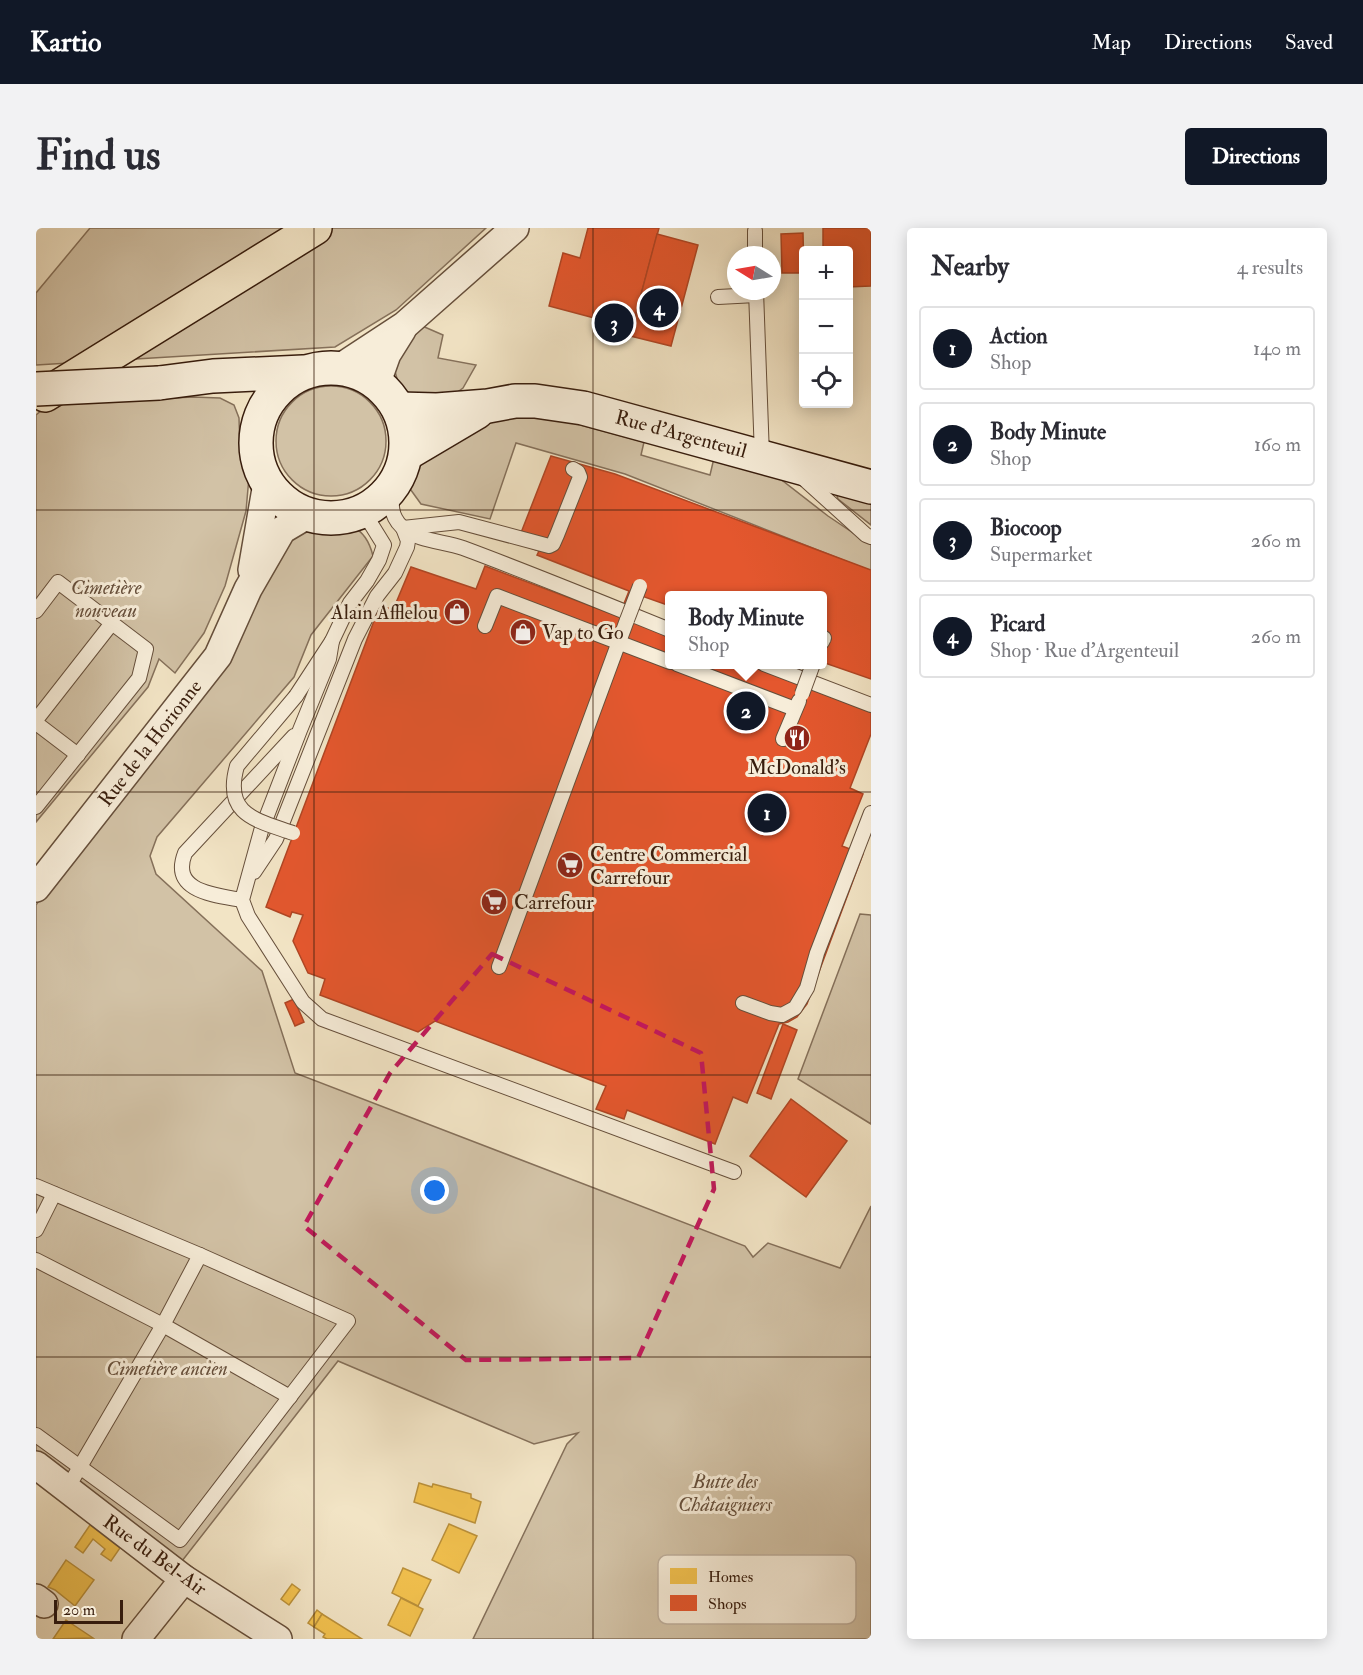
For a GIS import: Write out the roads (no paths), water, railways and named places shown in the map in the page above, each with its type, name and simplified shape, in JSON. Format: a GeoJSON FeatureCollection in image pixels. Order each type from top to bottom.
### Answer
{"type":"FeatureCollection","features":[{"type":"Feature","properties":{"kind":"highway"},"geometry":{"type":"LineString","coordinates":[[36,401],[315,228]]}},
{"type":"Feature","properties":{"kind":"street"},"geometry":{"type":"LineString","coordinates":[[341,367],[405,325],[515,228]]}},
{"type":"Feature","properties":{"kind":"street"},"geometry":{"type":"LineString","coordinates":[[377,382],[387,354],[405,325]]}},
{"type":"Feature","properties":{"kind":"street"},"geometry":{"type":"LineString","coordinates":[[36,389],[159,383],[213,376],[303,372],[341,367],[377,382],[399,409],[406,431],[401,467],[382,498],[363,511],[337,518],[309,514],[285,502],[267,483],[258,462],[256,439],[261,416],[277,389],[303,372]]}},
{"type":"Feature","properties":{"kind":"street"},"geometry":{"type":"LineString","coordinates":[[213,376],[242,393],[261,416]]}},
{"type":"Feature","properties":{"kind":"street","name":"Rue d'Argenteuil"},"geometry":{"type":"LineString","coordinates":[[399,409],[437,410],[488,406],[515,401],[535,401],[583,408],[871,487]]}},
{"type":"Feature","properties":{"kind":"street","name":"Rue d'Argenteuil"},"geometry":{"type":"LineString","coordinates":[[401,467],[442,431],[488,406]]}},
{"type":"Feature","properties":{"kind":"street","name":"Rue de la Horionne"},"geometry":{"type":"LineString","coordinates":[[248,589],[267,483]]}},
{"type":"Feature","properties":{"kind":"street","name":"Rue de la Horionne"},"geometry":{"type":"LineString","coordinates":[[36,888],[218,656],[248,589],[282,530],[309,514]]}},
{"type":"Feature","properties":{"kind":"street","name":"Rue du Bel-Air"},"geometry":{"type":"LineString","coordinates":[[36,1466],[73,1478],[184,1579],[278,1639]]}},
{"type":"Feature","properties":{"kind":"street"},"geometry":{"type":"LineString","coordinates":[[136,1639],[184,1579]]}},
{"type":"Feature","properties":{"kind":"lane"},"geometry":{"type":"LineString","coordinates":[[755,231],[755,246]]}},
{"type":"Feature","properties":{"kind":"lane"},"geometry":{"type":"LineString","coordinates":[[718,297],[727,296]]}},
{"type":"Feature","properties":{"kind":"lane"},"geometry":{"type":"LineString","coordinates":[[757,300],[775,460],[871,537]]}},
{"type":"Feature","properties":{"kind":"lane"},"geometry":{"type":"LineString","coordinates":[[248,881],[276,839],[351,647],[377,596],[392,577],[407,547],[408,541],[393,513],[391,502],[401,467]]}},
{"type":"Feature","properties":{"kind":"lane"},"geometry":{"type":"LineString","coordinates":[[403,528],[459,522],[549,546],[553,544],[580,477],[573,469]]}},
{"type":"Feature","properties":{"kind":"lane"},"geometry":{"type":"LineString","coordinates":[[293,833],[257,821],[238,806],[233,793],[237,766],[296,696],[332,641],[350,603],[380,560],[384,544],[363,511]]}},
{"type":"Feature","properties":{"kind":"lane"},"geometry":{"type":"LineString","coordinates":[[403,528],[416,536],[460,546],[665,628]]}},
{"type":"Feature","properties":{"kind":"lane"},"geometry":{"type":"LineString","coordinates":[[36,611],[58,582],[146,650],[139,678],[36,807]]}},
{"type":"Feature","properties":{"kind":"lane"},"geometry":{"type":"LineString","coordinates":[[499,967],[640,586]]}},
{"type":"Feature","properties":{"kind":"lane"},"geometry":{"type":"LineString","coordinates":[[485,626],[497,596],[665,660]]}},
{"type":"Feature","properties":{"kind":"lane"},"geometry":{"type":"LineString","coordinates":[[78,755],[36,721],[112,623]]}},
{"type":"Feature","properties":{"kind":"lane"},"geometry":{"type":"LineString","coordinates":[[332,641],[329,659],[261,831],[242,900],[248,916],[303,1002],[322,1019],[734,1172]]}},
{"type":"Feature","properties":{"kind":"lane"},"geometry":{"type":"LineString","coordinates":[[689,669],[795,709]]}},
{"type":"Feature","properties":{"kind":"lane"},"geometry":{"type":"LineString","coordinates":[[777,669],[871,705]]}},
{"type":"Feature","properties":{"kind":"lane"},"geometry":{"type":"LineString","coordinates":[[783,739],[811,669]]}},
{"type":"Feature","properties":{"kind":"lane"},"geometry":{"type":"LineString","coordinates":[[242,900],[215,895],[191,886],[183,876],[181,864],[185,853],[300,730]]}},
{"type":"Feature","properties":{"kind":"lane"},"geometry":{"type":"LineString","coordinates":[[748,1005],[782,1015],[795,1008],[807,988],[817,953],[871,813]]}},
{"type":"Feature","properties":{"kind":"lane"},"geometry":{"type":"LineString","coordinates":[[36,1186],[200,1255],[348,1321],[180,1540],[93,1475],[73,1478]]}},
{"type":"Feature","properties":{"kind":"lane"},"geometry":{"type":"LineString","coordinates":[[36,1230],[54,1194]]}},
{"type":"Feature","properties":{"kind":"lane"},"geometry":{"type":"LineString","coordinates":[[73,1478],[163,1325],[200,1255]]}},
{"type":"Feature","properties":{"kind":"lane"},"geometry":{"type":"LineString","coordinates":[[36,1260],[163,1325],[290,1396]]}},
{"type":"Feature","properties":{"kind":"lane"},"geometry":{"type":"LineString","coordinates":[[36,1435],[73,1478]]}},
{"type":"Feature","properties":{"kind":"place","name":"Picard"},"geometry":{"type":"Point","coordinates":[659,308]}},
{"type":"Feature","properties":{"kind":"place","name":"Biocoop"},"geometry":{"type":"Point","coordinates":[614,323]}},
{"type":"Feature","properties":{"kind":"place","name":"Alain Afflelou"},"geometry":{"type":"Point","coordinates":[457,612]}},
{"type":"Feature","properties":{"kind":"place","name":"Vap to Go"},"geometry":{"type":"Point","coordinates":[523,632]}},
{"type":"Feature","properties":{"kind":"place","name":"Body Minute"},"geometry":{"type":"Point","coordinates":[746,711]}},
{"type":"Feature","properties":{"kind":"place","name":"McDonald's"},"geometry":{"type":"Point","coordinates":[797,738]}},
{"type":"Feature","properties":{"kind":"place","name":"Action"},"geometry":{"type":"Point","coordinates":[767,813]}},
{"type":"Feature","properties":{"kind":"place","name":"Centre Commercial Carrefour"},"geometry":{"type":"Point","coordinates":[570,865]}},
{"type":"Feature","properties":{"kind":"place","name":"Carrefour"},"geometry":{"type":"Point","coordinates":[494,902]}},
{"type":"Feature","properties":{"kind":"park label","name":"Cimetière nouveau"},"geometry":{"type":"Point","coordinates":[106,598]}},
{"type":"Feature","properties":{"kind":"park label","name":"Cimetière ancien"},"geometry":{"type":"Point","coordinates":[167,1368]}},
{"type":"Feature","properties":{"kind":"park label","name":"Butte des Châtaigniers"},"geometry":{"type":"Point","coordinates":[725,1492]}}]}
